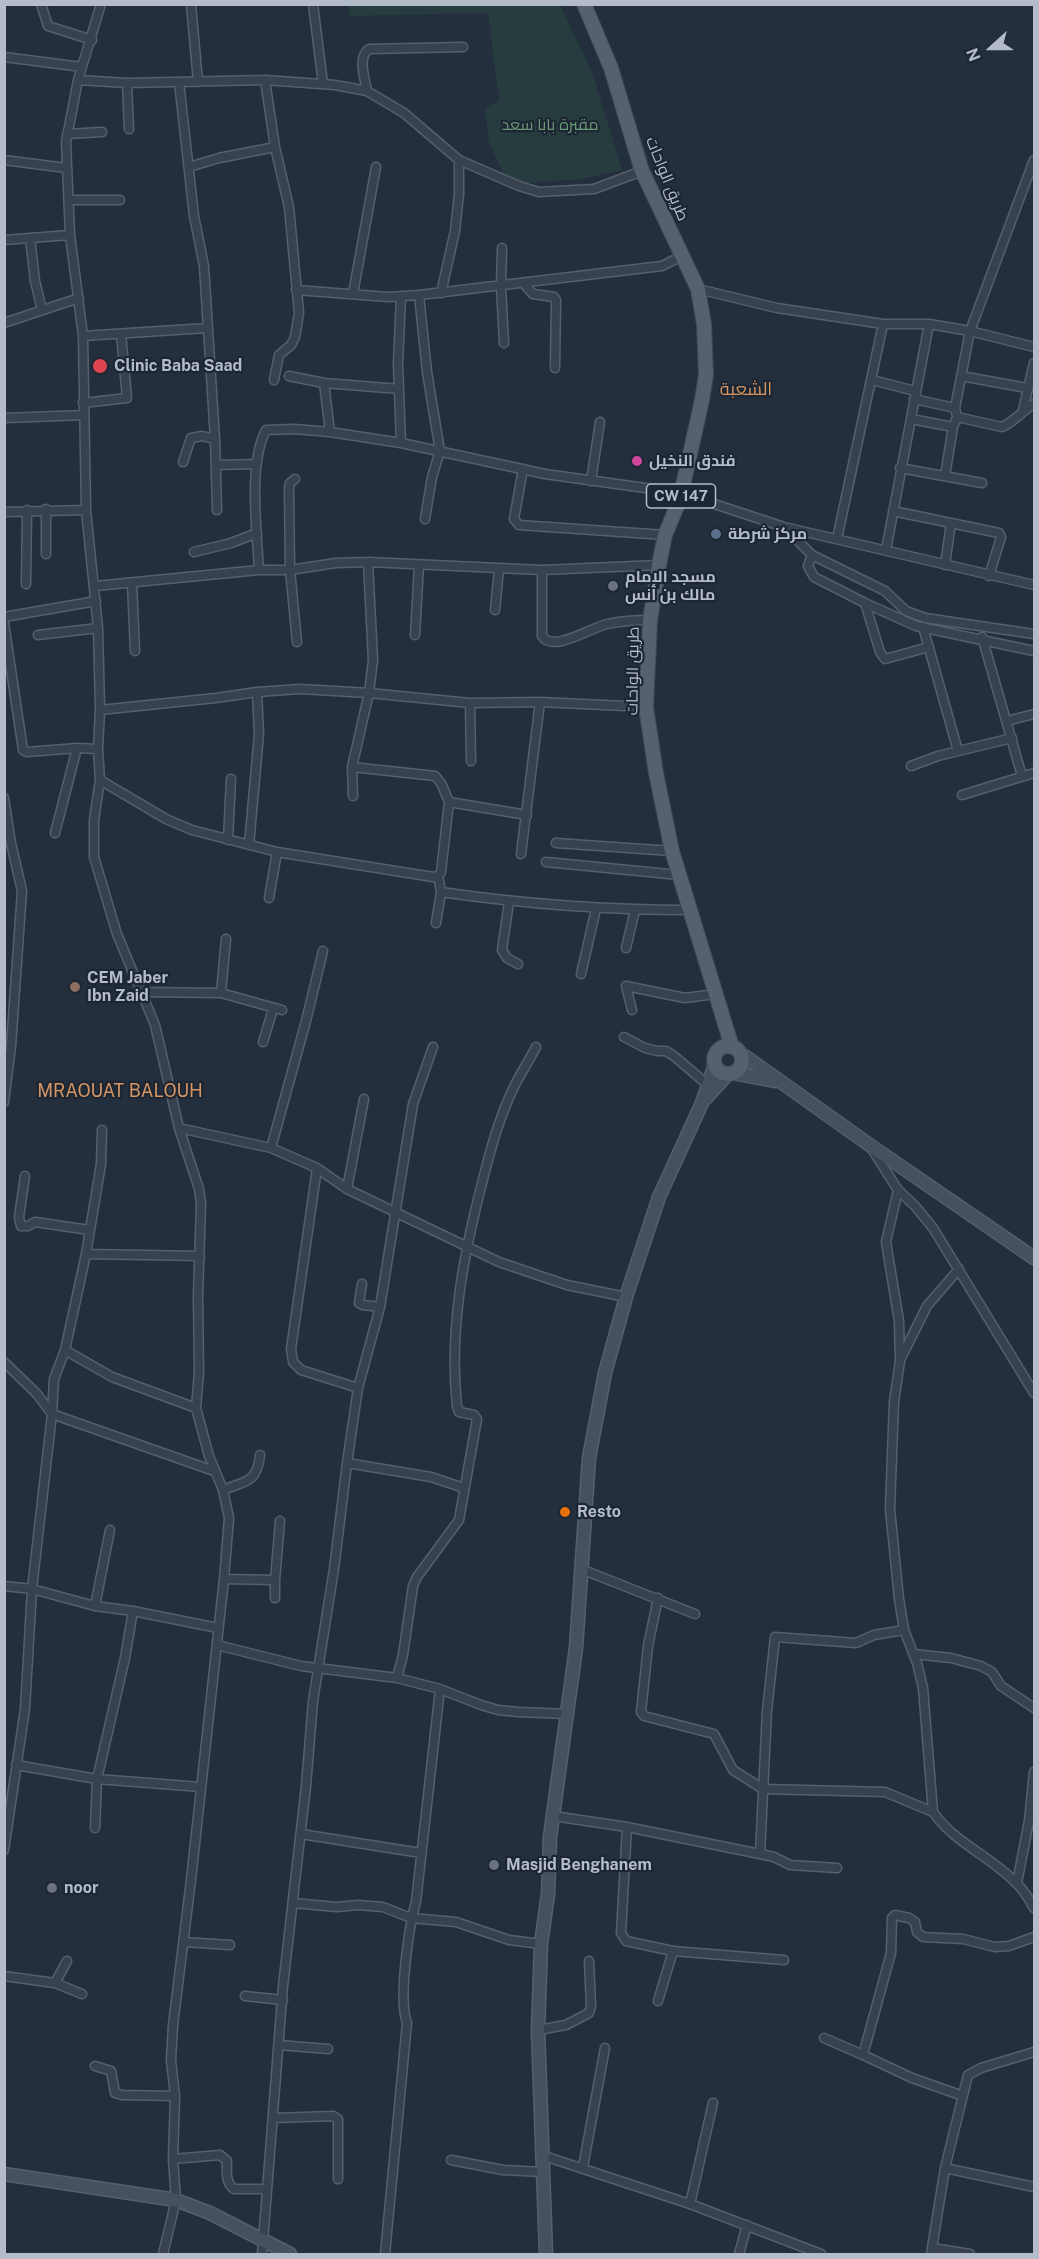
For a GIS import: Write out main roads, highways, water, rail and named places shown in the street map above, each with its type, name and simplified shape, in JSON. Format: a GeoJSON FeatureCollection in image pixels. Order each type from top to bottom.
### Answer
{"type":"FeatureCollection","features":[{"type":"Feature","properties":{"kind":"main road","name":"طريق الواحات"},"geometry":{"type":"LineString","coordinates":[[584,4],[611,68],[642,171],[698,289],[704,324],[706,375],[681,493],[665,535],[659,565],[650,620],[646,707],[672,851],[730,1049]]}},
{"type":"Feature","properties":{"kind":"main road"},"geometry":{"type":"LineString","coordinates":[[546,2254],[538,2030],[542,1944],[553,1816],[576,1648],[589,1458],[605,1373],[626,1297],[658,1197],[701,1105],[715,1064],[715,1055],[730,1049]]}},
{"type":"Feature","properties":{"kind":"main road"},"geometry":{"type":"LineString","coordinates":[[701,1105],[741,1064],[730,1049]]}},
{"type":"Feature","properties":{"kind":"main road"},"geometry":{"type":"LineString","coordinates":[[730,1049],[1035,1258]]}},
{"type":"Feature","properties":{"kind":"main road"},"geometry":{"type":"LineString","coordinates":[[715,1064],[720,1071],[779,1081]]}},
{"type":"Feature","properties":{"kind":"main road"},"geometry":{"type":"LineString","coordinates":[[4,2174],[176,2200],[210,2213],[290,2254]]}},
{"type":"Feature","properties":{"kind":"place","name":"Clinic Baba Saad"},"geometry":{"type":"Point","coordinates":[100,366]}},
{"type":"Feature","properties":{"kind":"place","name":"فندق النخيل"},"geometry":{"type":"Point","coordinates":[637,461]}},
{"type":"Feature","properties":{"kind":"place","name":"مركز شرطة"},"geometry":{"type":"Point","coordinates":[716,534]}},
{"type":"Feature","properties":{"kind":"place","name":"مسجد الإمام مالك بن أنس"},"geometry":{"type":"Point","coordinates":[613,586]}},
{"type":"Feature","properties":{"kind":"place","name":"CEM Jaber Ibn Zaid"},"geometry":{"type":"Point","coordinates":[75,987]}},
{"type":"Feature","properties":{"kind":"place","name":"Resto"},"geometry":{"type":"Point","coordinates":[565,1512]}},
{"type":"Feature","properties":{"kind":"place","name":"Masjid Benghanem"},"geometry":{"type":"Point","coordinates":[494,1865]}},
{"type":"Feature","properties":{"kind":"place","name":"noor"},"geometry":{"type":"Point","coordinates":[52,1888]}},
{"type":"Feature","properties":{"kind":"district","name":"الشعبة"},"geometry":{"type":"Point","coordinates":[746,389]}},
{"type":"Feature","properties":{"kind":"district","name":"MRAOUAT BALOUH"},"geometry":{"type":"Point","coordinates":[120,1091]}},
{"type":"Feature","properties":{"kind":"park label","name":"مقبرة بابا سعد"},"geometry":{"type":"Point","coordinates":[550,125]}}]}
